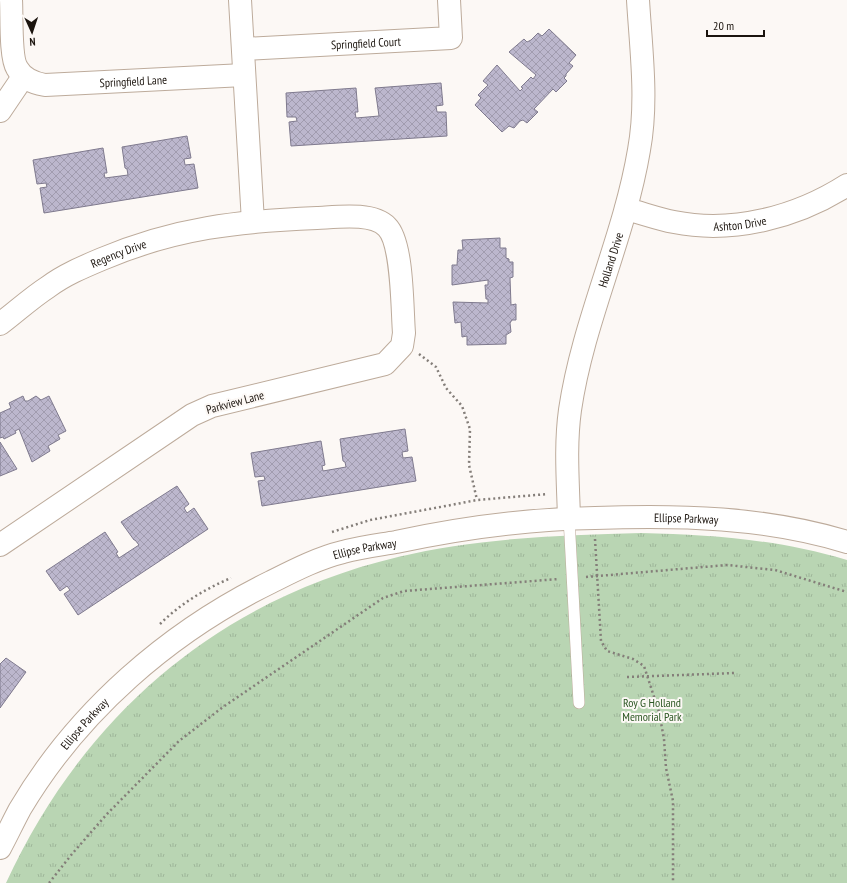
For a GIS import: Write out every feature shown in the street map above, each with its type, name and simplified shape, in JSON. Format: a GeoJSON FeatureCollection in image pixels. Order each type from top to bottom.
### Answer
{"type":"FeatureCollection","features":[{"type":"Feature","properties":{"kind":"street"},"geometry":{"type":"LineString","coordinates":[[0,111],[23,77],[16,67],[14,57],[11,0]]}},
{"type":"Feature","properties":{"kind":"street"},"geometry":{"type":"LineString","coordinates":[[240,0],[253,222]]}},
{"type":"Feature","properties":{"kind":"street","name":"Springfield Court"},"geometry":{"type":"LineString","coordinates":[[243,49],[451,38],[449,0]]}},
{"type":"Feature","properties":{"kind":"street","name":"Holland Drive"},"geometry":{"type":"LineString","coordinates":[[569,518],[567,441],[573,394],[583,348],[626,209],[643,125],[644,100],[638,0]]}},
{"type":"Feature","properties":{"kind":"street","name":"Springfield Lane"},"geometry":{"type":"LineString","coordinates":[[23,77],[32,82],[45,85],[244,75]]}},
{"type":"Feature","properties":{"kind":"street","name":"Ashton Drive"},"geometry":{"type":"LineString","coordinates":[[626,209],[673,222],[700,225],[729,225],[758,221],[788,214],[814,203],[847,185]]}},
{"type":"Feature","properties":{"kind":"street","name":"Regency Drive"},"geometry":{"type":"LineString","coordinates":[[0,324],[48,286],[79,269],[112,255],[182,232],[225,224],[339,217],[379,220],[392,233],[397,247],[399,274]]}},
{"type":"Feature","properties":{"kind":"street","name":"Parkview Lane"},"geometry":{"type":"LineString","coordinates":[[0,545],[192,415],[212,406],[385,364],[402,346],[404,333],[399,274]]}},
{"type":"Feature","properties":{"kind":"street","name":"Ellipse Parkway"},"geometry":{"type":"LineString","coordinates":[[0,848],[20,809],[50,764],[75,732],[107,698],[154,656],[198,623],[240,597],[288,574],[341,552],[434,534],[491,525],[569,518],[646,516],[731,520],[805,531],[847,542]]}},
{"type":"Feature","properties":{"kind":"lane"},"geometry":{"type":"LineString","coordinates":[[569,518],[579,702]]}},
{"type":"Feature","properties":{"kind":"path"},"geometry":{"type":"LineString","coordinates":[[436,367],[446,388],[462,406],[470,428],[469,464],[477,500]]}},
{"type":"Feature","properties":{"kind":"path"},"geometry":{"type":"LineString","coordinates":[[326,535],[347,526],[370,520],[477,500],[548,495],[547,489]]}},
{"type":"Feature","properties":{"kind":"path"},"geometry":{"type":"LineString","coordinates":[[594,534],[600,633],[603,646],[616,654],[638,661],[644,666],[649,676],[662,720],[666,768],[673,801],[673,883]]}},
{"type":"Feature","properties":{"kind":"path"},"geometry":{"type":"LineString","coordinates":[[49,883],[107,814],[179,742],[223,707],[383,598],[404,591],[727,565],[774,570],[847,592]]}},
{"type":"Feature","properties":{"kind":"path"},"geometry":{"type":"LineString","coordinates":[[159,625],[185,603],[210,587],[232,578]]}},
{"type":"Feature","properties":{"kind":"path"},"geometry":{"type":"LineString","coordinates":[[627,677],[735,673]]}},
{"type":"Feature","properties":{"kind":"green space","name":"Roy G Holland Memorial Park"},"geometry":{"type":"Polygon","coordinates":[[[641,533],[745,539],[795,547],[847,560],[847,883],[6,883],[38,823],[74,768],[116,718],[163,674],[215,635],[271,603],[332,577],[398,557],[428,551],[488,542],[549,536],[641,533]]]}},
{"type":"Feature","properties":{"kind":"building"},"geometry":{"type":"Polygon","coordinates":[[[549,29],[576,55],[569,63],[573,66],[564,78],[567,81],[556,92],[553,89],[534,109],[538,112],[527,123],[523,120],[520,121],[514,128],[509,126],[502,132],[475,105],[481,98],[478,95],[488,85],[483,81],[497,65],[520,91],[523,88],[521,87],[531,77],[533,79],[536,75],[509,52],[524,39],[527,42],[538,33],[542,36],[549,29]]]}},
{"type":"Feature","properties":{"kind":"building"},"geometry":{"type":"Polygon","coordinates":[[[441,83],[443,105],[436,106],[437,112],[446,112],[447,136],[291,146],[289,122],[297,121],[296,117],[287,117],[286,93],[356,88],[358,112],[355,112],[356,118],[379,116],[375,88],[441,83]]]}},
{"type":"Feature","properties":{"kind":"building"},"geometry":{"type":"Polygon","coordinates":[[[187,136],[191,158],[184,159],[185,165],[194,164],[198,188],[44,213],[40,188],[47,187],[46,183],[37,184],[33,160],[103,148],[107,173],[104,173],[105,178],[128,175],[127,169],[125,168],[122,147],[187,136]]]}},
{"type":"Feature","properties":{"kind":"building"},"geometry":{"type":"Polygon","coordinates":[[[500,238],[500,248],[506,248],[506,258],[509,259],[509,262],[513,262],[513,277],[510,278],[511,305],[516,304],[516,320],[512,320],[510,323],[511,332],[506,335],[506,344],[467,345],[467,336],[462,337],[461,322],[455,323],[453,302],[488,303],[488,299],[486,299],[485,285],[488,285],[488,280],[452,285],[452,265],[457,265],[458,250],[463,250],[462,240],[500,238]]]}},
{"type":"Feature","properties":{"kind":"building"},"geometry":{"type":"Polygon","coordinates":[[[23,396],[25,401],[28,401],[36,396],[41,400],[49,396],[66,431],[58,435],[60,439],[48,446],[50,451],[32,462],[19,429],[15,431],[16,433],[4,439],[3,437],[0,438],[0,413],[11,408],[9,403],[23,396]]]}},
{"type":"Feature","properties":{"kind":"building"},"geometry":{"type":"Polygon","coordinates":[[[405,429],[408,451],[402,452],[403,458],[412,457],[416,481],[262,506],[258,481],[265,480],[264,476],[255,477],[251,453],[321,441],[325,465],[322,466],[323,471],[346,467],[345,462],[343,461],[340,439],[405,429]]]}},
{"type":"Feature","properties":{"kind":"building"},"geometry":{"type":"Polygon","coordinates":[[[0,442],[17,469],[0,476],[0,442]]]}},
{"type":"Feature","properties":{"kind":"building"},"geometry":{"type":"Polygon","coordinates":[[[177,486],[189,504],[184,508],[187,513],[194,508],[208,529],[78,615],[64,594],[70,590],[67,586],[60,591],[46,571],[105,532],[118,552],[116,553],[119,558],[139,545],[121,522],[177,486]]]}},
{"type":"Feature","properties":{"kind":"building"},"geometry":{"type":"Polygon","coordinates":[[[6,658],[26,672],[0,708],[0,664],[6,658]]]}}]}
